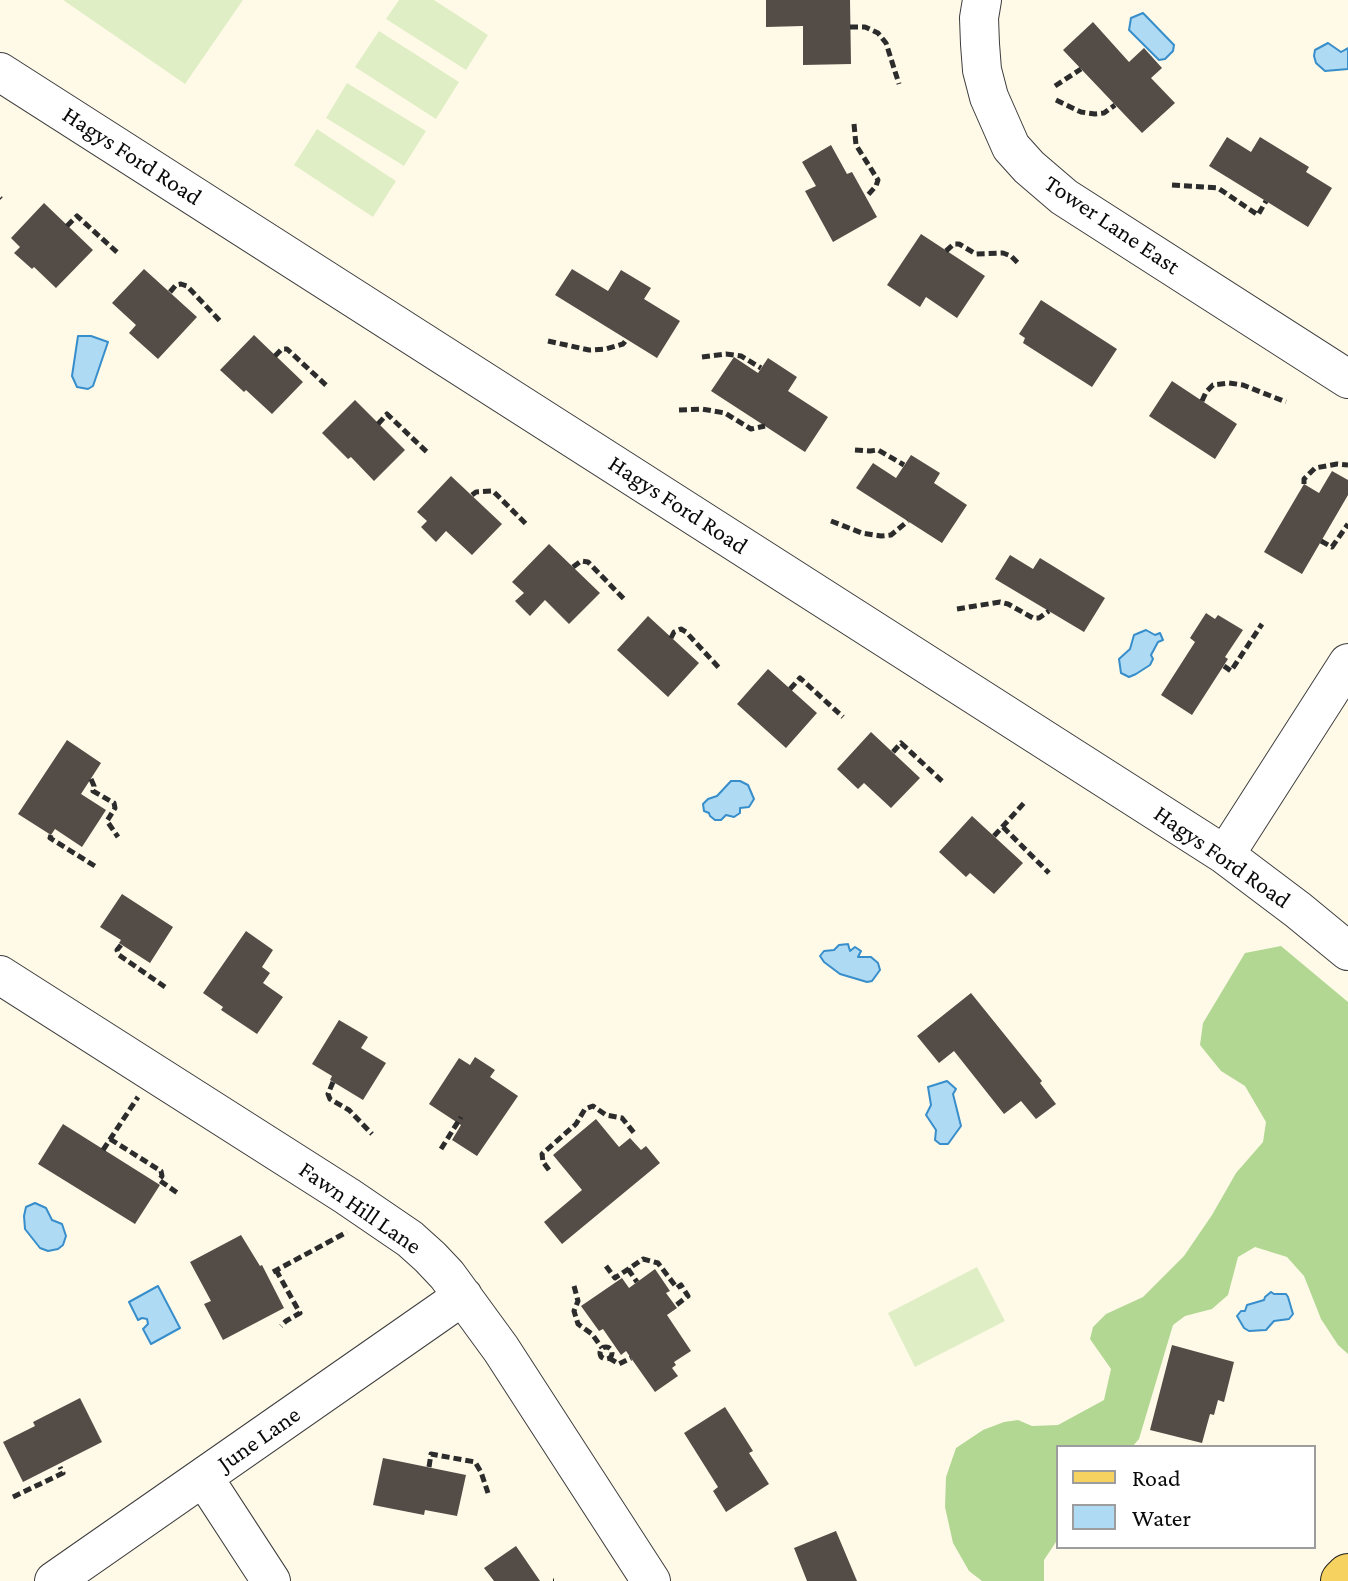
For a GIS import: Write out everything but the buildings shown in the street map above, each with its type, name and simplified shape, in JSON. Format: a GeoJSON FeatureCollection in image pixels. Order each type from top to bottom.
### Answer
{"type":"FeatureCollection","features":[{"type":"Feature","properties":{"kind":"main road"},"geometry":{"type":"LineString","coordinates":[[1343,1581],[1348,1576]]}},
{"type":"Feature","properties":{"kind":"street","name":"Tower Lane East"},"geometry":{"type":"LineString","coordinates":[[982,0],[980,44],[989,97],[1011,147],[1029,167],[1064,197],[1348,379]]}},
{"type":"Feature","properties":{"kind":"street","name":"Hagys Ford Road"},"geometry":{"type":"LineString","coordinates":[[0,72],[1225,855],[1348,951]]}},
{"type":"Feature","properties":{"kind":"street"},"geometry":{"type":"LineString","coordinates":[[1225,855],[1348,663]]}},
{"type":"Feature","properties":{"kind":"street","name":"Fawn Hill Lane"},"geometry":{"type":"LineString","coordinates":[[0,975],[374,1214],[430,1257],[501,1349],[651,1581]]}},
{"type":"Feature","properties":{"kind":"street","name":"June Lane"},"geometry":{"type":"LineString","coordinates":[[54,1581],[463,1296]]}},
{"type":"Feature","properties":{"kind":"street"},"geometry":{"type":"LineString","coordinates":[[204,1478],[271,1581]]}},
{"type":"Feature","properties":{"kind":"path"},"geometry":{"type":"LineString","coordinates":[[850,27],[865,27],[878,33],[886,43],[899,84]]}},
{"type":"Feature","properties":{"kind":"path"},"geometry":{"type":"LineString","coordinates":[[1055,86],[1081,69]]}},
{"type":"Feature","properties":{"kind":"path"},"geometry":{"type":"LineString","coordinates":[[1056,100],[1081,112],[1095,114],[1104,113],[1115,105]]}},
{"type":"Feature","properties":{"kind":"path"},"geometry":{"type":"LineString","coordinates":[[854,124],[856,145],[878,180],[866,197]]}},
{"type":"Feature","properties":{"kind":"path"},"geometry":{"type":"LineString","coordinates":[[1172,185],[1218,188],[1258,215],[1266,201]]}},
{"type":"Feature","properties":{"kind":"path"},"geometry":{"type":"LineString","coordinates":[[67,226],[77,216],[119,254]]}},
{"type":"Feature","properties":{"kind":"path"},"geometry":{"type":"LineString","coordinates":[[946,251],[950,246],[959,244],[976,254],[1003,253],[1019,264]]}},
{"type":"Feature","properties":{"kind":"path"},"geometry":{"type":"LineString","coordinates":[[170,292],[176,285],[187,286],[221,322]]}},
{"type":"Feature","properties":{"kind":"path"},"geometry":{"type":"LineString","coordinates":[[548,341],[589,350],[606,349],[623,344],[627,339]]}},
{"type":"Feature","properties":{"kind":"path"},"geometry":{"type":"LineString","coordinates":[[275,356],[282,349],[287,349],[328,387]]}},
{"type":"Feature","properties":{"kind":"path"},"geometry":{"type":"LineString","coordinates":[[702,357],[741,356],[761,368]]}},
{"type":"Feature","properties":{"kind":"path"},"geometry":{"type":"LineString","coordinates":[[1202,401],[1213,385],[1229,383],[1243,385],[1286,402]]}},
{"type":"Feature","properties":{"kind":"path"},"geometry":{"type":"LineString","coordinates":[[679,410],[702,409],[725,413],[751,429],[765,426]]}},
{"type":"Feature","properties":{"kind":"path"},"geometry":{"type":"LineString","coordinates":[[378,424],[387,414],[429,454]]}},
{"type":"Feature","properties":{"kind":"path"},"geometry":{"type":"LineString","coordinates":[[855,450],[878,450],[904,465]]}},
{"type":"Feature","properties":{"kind":"path"},"geometry":{"type":"LineString","coordinates":[[1304,484],[1304,479],[1315,468],[1348,465]]}},
{"type":"Feature","properties":{"kind":"path"},"geometry":{"type":"LineString","coordinates":[[472,495],[493,491],[526,524]]}},
{"type":"Feature","properties":{"kind":"path"},"geometry":{"type":"LineString","coordinates":[[831,521],[862,533],[881,536],[891,535],[908,521]]}},
{"type":"Feature","properties":{"kind":"path"},"geometry":{"type":"LineString","coordinates":[[1321,541],[1332,547],[1348,524]]}},
{"type":"Feature","properties":{"kind":"path"},"geometry":{"type":"LineString","coordinates":[[573,567],[581,561],[588,562],[624,599]]}},
{"type":"Feature","properties":{"kind":"path"},"geometry":{"type":"LineString","coordinates":[[957,609],[1000,602],[1033,618],[1039,618],[1049,611]]}},
{"type":"Feature","properties":{"kind":"path"},"geometry":{"type":"LineString","coordinates":[[1224,666],[1231,671],[1262,624]]}},
{"type":"Feature","properties":{"kind":"path"},"geometry":{"type":"LineString","coordinates":[[671,638],[674,632],[681,629],[686,632],[721,670]]}},
{"type":"Feature","properties":{"kind":"path"},"geometry":{"type":"LineString","coordinates":[[790,689],[800,678],[843,717]]}},
{"type":"Feature","properties":{"kind":"path"},"geometry":{"type":"LineString","coordinates":[[893,752],[901,743],[944,783]]}},
{"type":"Feature","properties":{"kind":"path"},"geometry":{"type":"LineString","coordinates":[[91,779],[93,791],[114,803],[115,808],[107,821],[118,837]]}},
{"type":"Feature","properties":{"kind":"path"},"geometry":{"type":"LineString","coordinates":[[994,836],[1024,803]]}},
{"type":"Feature","properties":{"kind":"path"},"geometry":{"type":"LineString","coordinates":[[1003,827],[1049,873]]}},
{"type":"Feature","properties":{"kind":"path"},"geometry":{"type":"LineString","coordinates":[[51,835],[50,838],[98,868]]}},
{"type":"Feature","properties":{"kind":"path"},"geometry":{"type":"LineString","coordinates":[[121,945],[117,950],[119,955],[165,987]]}},
{"type":"Feature","properties":{"kind":"path"},"geometry":{"type":"LineString","coordinates":[[103,1150],[154,1073]]}},
{"type":"Feature","properties":{"kind":"path"},"geometry":{"type":"LineString","coordinates":[[333,1082],[328,1094],[330,1099],[349,1110],[372,1134]]}},
{"type":"Feature","properties":{"kind":"path"},"geometry":{"type":"LineString","coordinates":[[549,1170],[542,1154],[576,1124],[585,1109],[593,1106],[606,1115],[622,1118],[635,1134]]}},
{"type":"Feature","properties":{"kind":"path"},"geometry":{"type":"LineString","coordinates":[[441,1149],[461,1117]]}},
{"type":"Feature","properties":{"kind":"path"},"geometry":{"type":"LineString","coordinates":[[110,1139],[161,1171],[159,1180],[179,1194]]}},
{"type":"Feature","properties":{"kind":"path"},"geometry":{"type":"LineString","coordinates":[[281,1326],[300,1313],[274,1271],[354,1229],[374,1214]]}},
{"type":"Feature","properties":{"kind":"path"},"geometry":{"type":"LineString","coordinates":[[606,1266],[615,1278],[643,1259],[658,1263],[677,1288],[681,1285],[688,1296],[675,1306]]}},
{"type":"Feature","properties":{"kind":"path"},"geometry":{"type":"LineString","coordinates":[[628,1269],[637,1282]]}},
{"type":"Feature","properties":{"kind":"path"},"geometry":{"type":"LineString","coordinates":[[574,1286],[578,1301],[574,1311],[578,1324],[592,1334],[602,1348],[606,1346],[611,1349],[609,1358],[619,1364],[631,1358]]}},
{"type":"Feature","properties":{"kind":"path"},"geometry":{"type":"LineString","coordinates":[[429,1467],[431,1454],[475,1462],[488,1493]]}},
{"type":"Feature","properties":{"kind":"path"},"geometry":{"type":"LineString","coordinates":[[13,1497],[63,1473],[60,1467]]}},
{"type":"Feature","properties":{"kind":"green space"},"geometry":{"type":"Polygon","coordinates":[[[63,0],[243,0],[185,84],[63,0]]]}},
{"type":"Feature","properties":{"kind":"green space"},"geometry":{"type":"Polygon","coordinates":[[[399,0],[434,0],[488,35],[466,70],[386,19],[399,0]]]}},
{"type":"Feature","properties":{"kind":"green space"},"geometry":{"type":"Polygon","coordinates":[[[379,31],[459,82],[436,119],[355,67],[379,31]]]}},
{"type":"Feature","properties":{"kind":"green space"},"geometry":{"type":"Polygon","coordinates":[[[347,83],[426,131],[404,166],[326,118],[347,83]]]}},
{"type":"Feature","properties":{"kind":"green space"},"geometry":{"type":"Polygon","coordinates":[[[317,129],[396,181],[373,217],[294,165],[317,129]]]}},
{"type":"Feature","properties":{"kind":"green space"},"geometry":{"type":"Polygon","coordinates":[[[1281,946],[1348,1002],[1348,1354],[1338,1345],[1321,1319],[1304,1276],[1287,1257],[1255,1247],[1238,1257],[1228,1295],[1212,1309],[1185,1316],[1173,1325],[1139,1439],[1134,1445],[1056,1445],[1056,1542],[1044,1560],[1044,1581],[982,1581],[969,1571],[953,1543],[945,1507],[946,1477],[956,1448],[983,1430],[1004,1422],[1018,1420],[1032,1426],[1058,1425],[1104,1400],[1111,1369],[1090,1339],[1093,1327],[1106,1314],[1143,1297],[1184,1256],[1236,1173],[1263,1142],[1266,1122],[1245,1086],[1221,1071],[1200,1045],[1203,1023],[1245,953],[1281,946]]]}},
{"type":"Feature","properties":{"kind":"green space"},"geometry":{"type":"Polygon","coordinates":[[[977,1267],[1005,1321],[915,1367],[888,1313],[977,1267]]]}},
{"type":"Feature","properties":{"kind":"water"},"geometry":{"type":"Polygon","coordinates":[[[1143,13],[1174,45],[1173,51],[1165,59],[1159,60],[1129,30],[1131,18],[1143,13]]]}},
{"type":"Feature","properties":{"kind":"water"},"geometry":{"type":"Polygon","coordinates":[[[1328,43],[1341,52],[1348,48],[1348,69],[1325,71],[1316,63],[1315,50],[1328,43]]]}},
{"type":"Feature","properties":{"kind":"water"},"geometry":{"type":"Polygon","coordinates":[[[78,336],[91,336],[108,342],[93,386],[88,389],[77,387],[72,376],[78,336]]]}},
{"type":"Feature","properties":{"kind":"water"},"geometry":{"type":"Polygon","coordinates":[[[1146,630],[1155,635],[1160,633],[1163,640],[1158,642],[1151,655],[1150,665],[1129,677],[1121,673],[1119,659],[1130,649],[1134,635],[1146,630]]]}},
{"type":"Feature","properties":{"kind":"water"},"geometry":{"type":"Polygon","coordinates":[[[731,781],[748,785],[754,799],[749,807],[740,808],[740,813],[734,817],[726,815],[721,820],[715,820],[704,811],[703,804],[717,796],[731,781]]]}},
{"type":"Feature","properties":{"kind":"water"},"geometry":{"type":"Polygon","coordinates":[[[848,944],[850,951],[855,947],[861,951],[858,957],[871,957],[878,963],[880,970],[872,981],[840,974],[820,956],[824,951],[848,944]]]}},
{"type":"Feature","properties":{"kind":"water"},"geometry":{"type":"Polygon","coordinates":[[[947,1081],[956,1089],[953,1094],[961,1126],[948,1144],[940,1144],[935,1140],[936,1130],[926,1115],[931,1105],[928,1087],[947,1081]]]}},
{"type":"Feature","properties":{"kind":"water"},"geometry":{"type":"Polygon","coordinates":[[[35,1203],[46,1208],[52,1220],[62,1224],[66,1236],[58,1249],[48,1251],[40,1248],[25,1229],[26,1207],[35,1203]]]}},
{"type":"Feature","properties":{"kind":"water"},"geometry":{"type":"Polygon","coordinates":[[[158,1286],[180,1328],[151,1344],[143,1329],[148,1324],[147,1319],[138,1320],[129,1302],[158,1286]]]}},
{"type":"Feature","properties":{"kind":"water"},"geometry":{"type":"Polygon","coordinates":[[[1271,1292],[1286,1294],[1293,1314],[1289,1319],[1274,1321],[1266,1330],[1249,1331],[1244,1328],[1237,1316],[1245,1311],[1247,1305],[1264,1300],[1271,1292]]]}}]}
